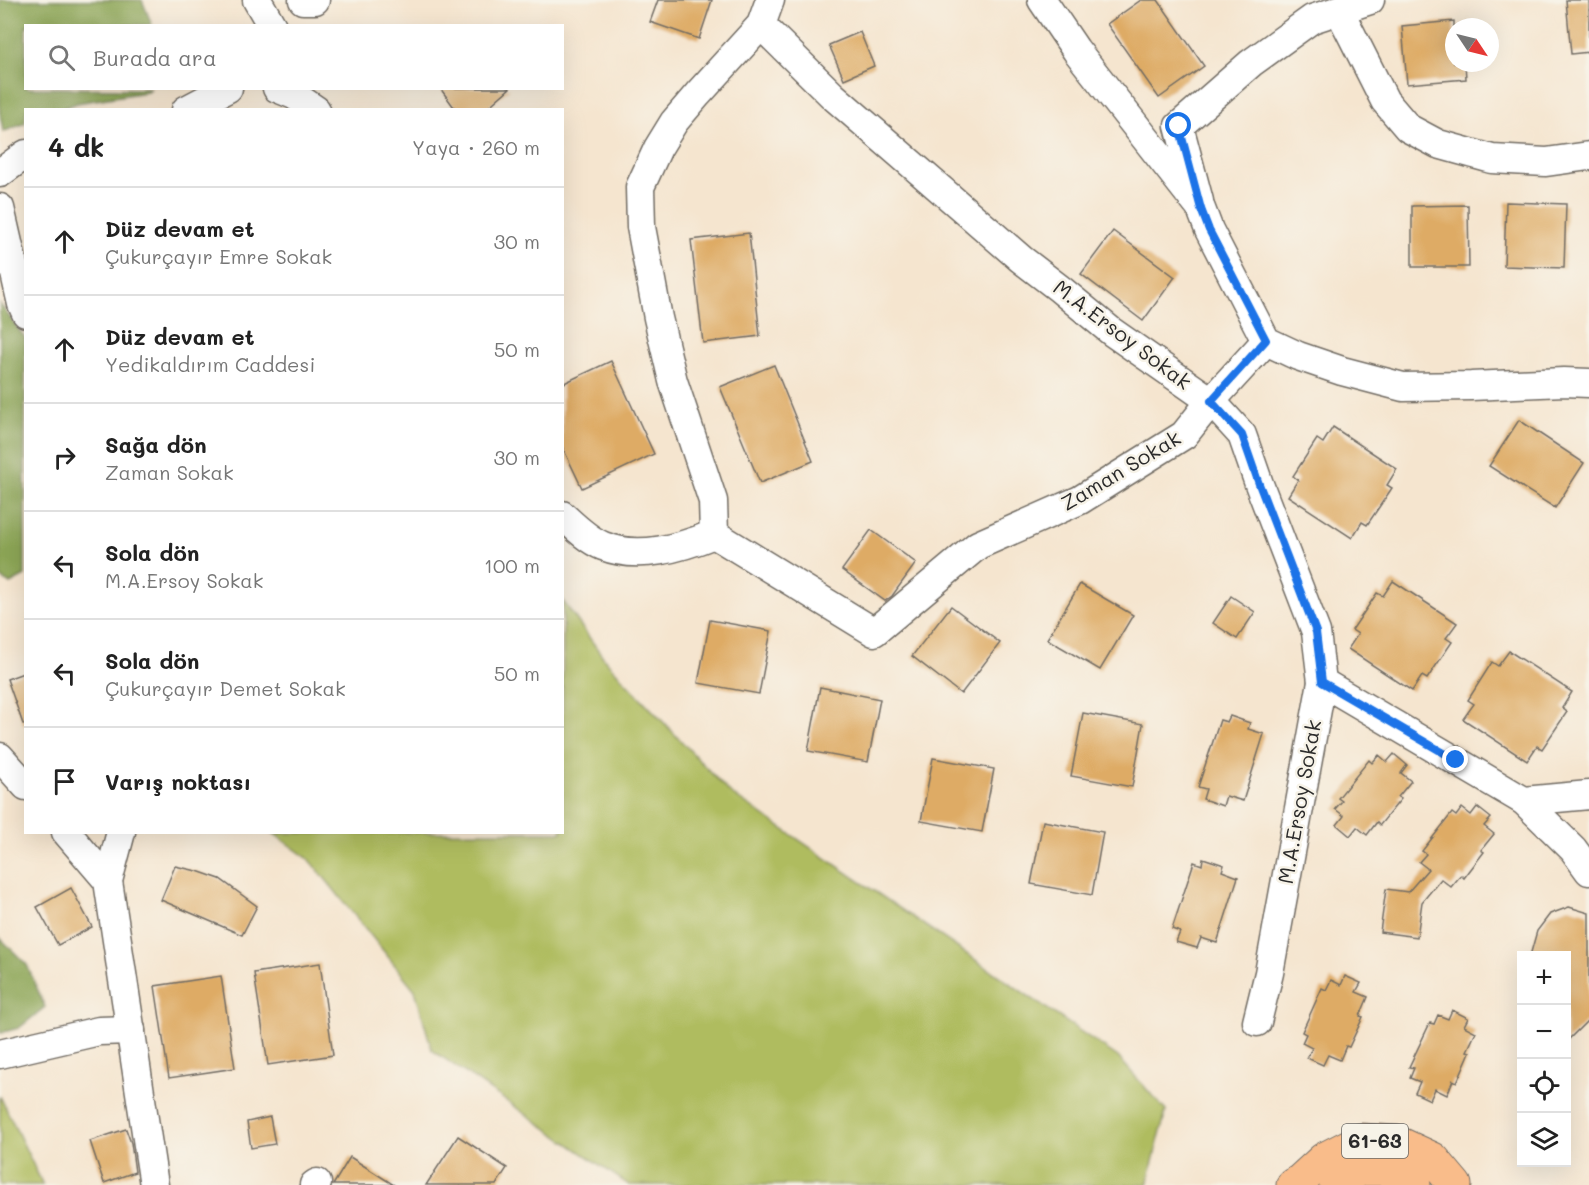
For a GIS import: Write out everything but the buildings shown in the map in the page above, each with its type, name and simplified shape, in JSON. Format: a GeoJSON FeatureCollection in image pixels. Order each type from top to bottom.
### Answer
{"type":"FeatureCollection","features":[{"type":"Feature","properties":{"kind":"main road","name":"61-63"},"geometry":{"type":"LineString","coordinates":[[1293,1185],[1324,1159],[1361,1140],[1396,1142],[1433,1159],[1455,1185]]}},
{"type":"Feature","properties":{"kind":"main road","name":"61-63"},"geometry":{"type":"LineString","coordinates":[[1336,1185],[1360,1169],[1396,1169],[1414,1185]]}},
{"type":"Feature","properties":{"kind":"street"},"geometry":{"type":"LineString","coordinates":[[257,0],[271,24]]}},
{"type":"Feature","properties":{"kind":"street"},"geometry":{"type":"LineString","coordinates":[[303,0],[315,0]]}},
{"type":"Feature","properties":{"kind":"street"},"geometry":{"type":"LineString","coordinates":[[1042,0],[1076,50],[1201,209]]}},
{"type":"Feature","properties":{"kind":"street"},"geometry":{"type":"LineString","coordinates":[[1370,0],[1311,19],[1251,63],[1179,126],[1201,209],[1209,230],[1266,340],[1298,356],[1342,371],[1402,387],[1589,383]]}},
{"type":"Feature","properties":{"kind":"street"},"geometry":{"type":"LineString","coordinates":[[1339,10],[1384,102],[1408,128],[1438,144],[1492,159],[1546,162],[1589,156]]}},
{"type":"Feature","properties":{"kind":"street"},"geometry":{"type":"LineString","coordinates":[[564,516],[577,530],[602,546],[626,551],[656,551],[687,545],[714,534],[713,501],[673,381],[658,318],[641,227],[640,187],[658,147],[674,122],[765,13]]}},
{"type":"Feature","properties":{"kind":"street","name":"M.A.Ersoy Sokak"},"geometry":{"type":"LineString","coordinates":[[765,13],[833,96],[1021,260],[1112,332],[1211,401],[1242,435],[1316,632],[1322,682],[1269,973],[1257,1022]]}},
{"type":"Feature","properties":{"kind":"street"},"geometry":{"type":"LineString","coordinates":[[190,108],[224,90]]}},
{"type":"Feature","properties":{"kind":"street"},"geometry":{"type":"LineString","coordinates":[[282,90],[313,108]]}},
{"type":"Feature","properties":{"kind":"street"},"geometry":{"type":"LineString","coordinates":[[313,90],[324,108]]}},
{"type":"Feature","properties":{"kind":"street"},"geometry":{"type":"LineString","coordinates":[[0,173],[24,155]]}},
{"type":"Feature","properties":{"kind":"street"},"geometry":{"type":"LineString","coordinates":[[0,208],[24,308]]}},
{"type":"Feature","properties":{"kind":"street","name":"Zaman Sokak"},"geometry":{"type":"LineString","coordinates":[[714,534],[874,632],[978,545],[1080,500],[1184,435],[1266,340]]}},
{"type":"Feature","properties":{"kind":"street"},"geometry":{"type":"LineString","coordinates":[[1322,682],[1524,801],[1573,849],[1589,871]]}},
{"type":"Feature","properties":{"kind":"street"},"geometry":{"type":"LineString","coordinates":[[0,757],[24,784]]}},
{"type":"Feature","properties":{"kind":"street"},"geometry":{"type":"LineString","coordinates":[[1524,801],[1589,795]]}},
{"type":"Feature","properties":{"kind":"street"},"geometry":{"type":"LineString","coordinates":[[68,834],[108,880]]}},
{"type":"Feature","properties":{"kind":"street"},"geometry":{"type":"LineString","coordinates":[[120,834],[108,880],[154,1185]]}},
{"type":"Feature","properties":{"kind":"street"},"geometry":{"type":"LineString","coordinates":[[0,1054],[99,1031],[131,1030]]}},
{"type":"Feature","properties":{"kind":"green space"},"geometry":{"type":"Polygon","coordinates":[[[0,0],[142,0],[152,24],[24,24],[24,90],[149,90],[77,103],[64,108],[24,108],[24,123],[3,132],[0,113],[0,0]]]}},
{"type":"Feature","properties":{"kind":"green space"},"geometry":{"type":"Polygon","coordinates":[[[0,304],[24,337],[24,577],[10,584],[0,577],[0,304]]]}},
{"type":"Feature","properties":{"kind":"green space"},"geometry":{"type":"Polygon","coordinates":[[[564,602],[606,661],[730,793],[1118,1057],[1166,1111],[1147,1185],[629,1185],[432,1050],[415,990],[310,860],[274,834],[564,834],[564,602]]]}},
{"type":"Feature","properties":{"kind":"green space"},"geometry":{"type":"Polygon","coordinates":[[[0,938],[27,965],[45,1007],[19,1028],[0,1033],[0,938]]]}},
{"type":"Feature","properties":{"kind":"green space"},"geometry":{"type":"Polygon","coordinates":[[[0,1096],[43,1185],[0,1185],[0,1096]]]}},
{"type":"Feature","properties":{"kind":"route"},"geometry":{"type":"LineString","coordinates":[[1179,126],[1201,209],[1209,230],[1266,340],[1211,401],[1242,435],[1316,632],[1322,682],[1456,760]]}}]}
